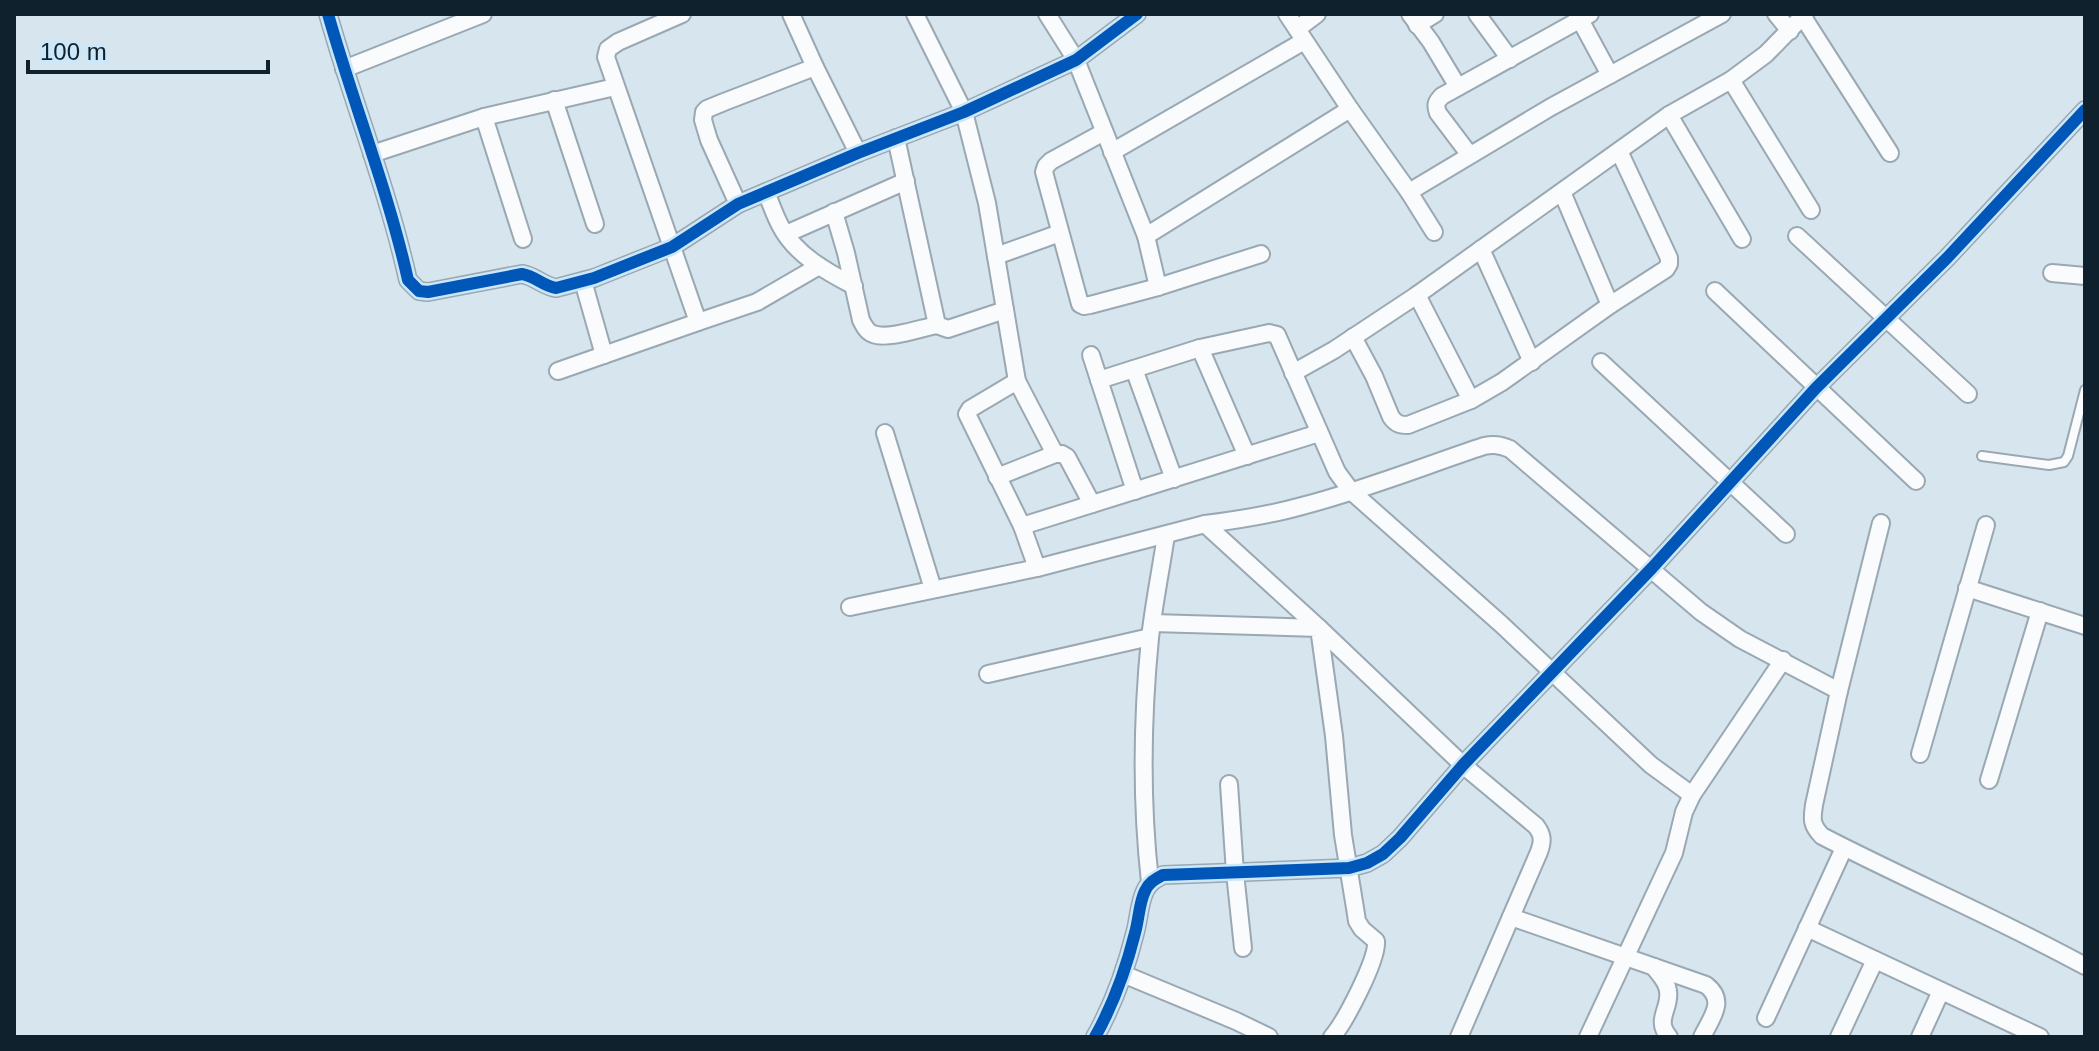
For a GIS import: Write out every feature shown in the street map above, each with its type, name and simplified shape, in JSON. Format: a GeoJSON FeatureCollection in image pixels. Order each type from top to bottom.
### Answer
{"type":"FeatureCollection","features":[{"type":"Feature","properties":{"kind":"street"},"geometry":{"type":"LineString","coordinates":[[328,14],[408,280],[419,291],[428,292],[522,274],[531,275],[556,288],[672,247],[738,204],[964,112],[1076,60],[1137,14]]}},
{"type":"Feature","properties":{"kind":"street"},"geometry":{"type":"LineString","coordinates":[[344,69],[483,14]]}},
{"type":"Feature","properties":{"kind":"street"},"geometry":{"type":"LineString","coordinates":[[682,14],[659,18],[608,49],[606,57],[698,322]]}},
{"type":"Feature","properties":{"kind":"street"},"geometry":{"type":"LineString","coordinates":[[791,14],[858,153]]}},
{"type":"Feature","properties":{"kind":"street"},"geometry":{"type":"LineString","coordinates":[[915,14],[964,112],[987,203],[1017,381],[1055,454]]}},
{"type":"Feature","properties":{"kind":"street"},"geometry":{"type":"LineString","coordinates":[[1047,14],[1076,60],[1146,236],[1158,287]]}},
{"type":"Feature","properties":{"kind":"street"},"geometry":{"type":"LineString","coordinates":[[1287,14],[1434,232]]}},
{"type":"Feature","properties":{"kind":"street"},"geometry":{"type":"LineString","coordinates":[[1112,152],[1300,35],[1317,14]]}},
{"type":"Feature","properties":{"kind":"street"},"geometry":{"type":"LineString","coordinates":[[1435,14],[1414,19],[1458,87]]}},
{"type":"Feature","properties":{"kind":"street"},"geometry":{"type":"LineString","coordinates":[[1477,14],[1510,59]]}},
{"type":"Feature","properties":{"kind":"street"},"geometry":{"type":"LineString","coordinates":[[1409,192],[1469,154],[1722,14]]}},
{"type":"Feature","properties":{"kind":"street"},"geometry":{"type":"LineString","coordinates":[[1776,14],[1790,31]]}},
{"type":"Feature","properties":{"kind":"street"},"geometry":{"type":"LineString","coordinates":[[1293,373],[1417,295],[1669,115],[1731,80],[1766,54],[1804,15],[1890,153]]}},
{"type":"Feature","properties":{"kind":"street"},"geometry":{"type":"LineString","coordinates":[[1469,154],[1436,108],[1436,101],[1583,16],[1610,75]]}},
{"type":"Feature","properties":{"kind":"street"},"geometry":{"type":"LineString","coordinates":[[738,204],[709,140],[704,112],[815,67]]}},
{"type":"Feature","properties":{"kind":"street"},"geometry":{"type":"LineString","coordinates":[[1731,80],[1811,210]]}},
{"type":"Feature","properties":{"kind":"street"},"geometry":{"type":"LineString","coordinates":[[372,154],[484,117],[615,87]]}},
{"type":"Feature","properties":{"kind":"street"},"geometry":{"type":"LineString","coordinates":[[554,100],[595,224]]}},
{"type":"Feature","properties":{"kind":"street"},"geometry":{"type":"LineString","coordinates":[[1146,236],[1350,109]]}},
{"type":"Feature","properties":{"kind":"street"},"geometry":{"type":"LineString","coordinates":[[1095,1037],[1123,974],[1144,893],[1150,882],[1163,875],[1349,868],[1383,854],[1816,388],[1957,247],[2085,110]]}},
{"type":"Feature","properties":{"kind":"street"},"geometry":{"type":"LineString","coordinates":[[1669,115],[1742,239]]}},
{"type":"Feature","properties":{"kind":"street"},"geometry":{"type":"LineString","coordinates":[[484,117],[523,239]]}},
{"type":"Feature","properties":{"kind":"street"},"geometry":{"type":"LineString","coordinates":[[1104,132],[1046,166],[1046,182],[1080,304],[1090,305],[1158,287],[1261,254]]}},
{"type":"Feature","properties":{"kind":"street"},"geometry":{"type":"LineString","coordinates":[[896,138],[937,325]]}},
{"type":"Feature","properties":{"kind":"street"},"geometry":{"type":"LineString","coordinates":[[1353,337],[1395,422],[1408,425],[1471,400],[1502,382],[1666,269],[1669,258],[1619,151]]}},
{"type":"Feature","properties":{"kind":"street"},"geometry":{"type":"LineString","coordinates":[[786,234],[906,181]]}},
{"type":"Feature","properties":{"kind":"street"},"geometry":{"type":"LineString","coordinates":[[766,192],[786,234],[800,251],[854,286]]}},
{"type":"Feature","properties":{"kind":"street"},"geometry":{"type":"LineString","coordinates":[[1562,192],[1610,305]]}},
{"type":"Feature","properties":{"kind":"street"},"geometry":{"type":"LineString","coordinates":[[834,212],[861,320],[872,334],[886,336],[937,325],[948,329],[1005,310]]}},
{"type":"Feature","properties":{"kind":"street"},"geometry":{"type":"LineString","coordinates":[[996,256],[1060,233]]}},
{"type":"Feature","properties":{"kind":"street"},"geometry":{"type":"LineString","coordinates":[[1797,236],[1968,394]]}},
{"type":"Feature","properties":{"kind":"street"},"geometry":{"type":"LineString","coordinates":[[1481,249],[1532,362]]}},
{"type":"Feature","properties":{"kind":"street"},"geometry":{"type":"LineString","coordinates":[[558,371],[757,302],[819,266]]}},
{"type":"Feature","properties":{"kind":"street"},"geometry":{"type":"LineString","coordinates":[[2052,273],[2085,276]]}},
{"type":"Feature","properties":{"kind":"street"},"geometry":{"type":"LineString","coordinates":[[583,281],[604,355]]}},
{"type":"Feature","properties":{"kind":"street"},"geometry":{"type":"LineString","coordinates":[[1715,291],[1916,481]]}},
{"type":"Feature","properties":{"kind":"street"},"geometry":{"type":"LineString","coordinates":[[1417,295],[1471,400]]}},
{"type":"Feature","properties":{"kind":"street"},"geometry":{"type":"LineString","coordinates":[[1099,380],[1200,348],[1273,333],[1277,335],[1337,472],[1351,491],[1553,672],[1651,765],[1692,795]]}},
{"type":"Feature","properties":{"kind":"street"},"geometry":{"type":"LineString","coordinates":[[1200,348],[1247,456]]}},
{"type":"Feature","properties":{"kind":"street"},"geometry":{"type":"LineString","coordinates":[[1091,355],[1135,491]]}},
{"type":"Feature","properties":{"kind":"street"},"geometry":{"type":"LineString","coordinates":[[1601,362],[1786,534]]}},
{"type":"Feature","properties":{"kind":"street"},"geometry":{"type":"LineString","coordinates":[[1134,369],[1174,479]]}},
{"type":"Feature","properties":{"kind":"street"},"geometry":{"type":"LineString","coordinates":[[1017,381],[970,409],[967,414],[1022,526],[1037,568]]}},
{"type":"Feature","properties":{"kind":"street"},"geometry":{"type":"LineString","coordinates":[[885,433],[933,589]]}},
{"type":"Feature","properties":{"kind":"street"},"geometry":{"type":"LineString","coordinates":[[1022,526],[1319,433]]}},
{"type":"Feature","properties":{"kind":"street"},"geometry":{"type":"LineString","coordinates":[[850,607],[1037,568],[1205,524],[1289,509],[1493,444],[1510,449],[1701,612],[1740,639],[1839,691]]}},
{"type":"Feature","properties":{"kind":"street"},"geometry":{"type":"LineString","coordinates":[[997,477],[1062,454],[1067,457],[1092,504]]}},
{"type":"Feature","properties":{"kind":"street"},"geometry":{"type":"LineString","coordinates":[[1881,523],[1839,691],[1812,819],[1815,829],[1822,836],[1907,880],[2045,944],[2085,966]]}},
{"type":"Feature","properties":{"kind":"street"},"geometry":{"type":"LineString","coordinates":[[1205,524],[1463,765],[1541,832],[1543,841],[1539,852],[1459,1037]]}},
{"type":"Feature","properties":{"kind":"street"},"geometry":{"type":"LineString","coordinates":[[1920,754],[1986,525]]}},
{"type":"Feature","properties":{"kind":"street"},"geometry":{"type":"LineString","coordinates":[[1150,882],[1143,774],[1151,630],[1166,535]]}},
{"type":"Feature","properties":{"kind":"street"},"geometry":{"type":"LineString","coordinates":[[1967,588],[2085,626]]}},
{"type":"Feature","properties":{"kind":"street"},"geometry":{"type":"LineString","coordinates":[[1989,780],[2040,611]]}},
{"type":"Feature","properties":{"kind":"street"},"geometry":{"type":"LineString","coordinates":[[988,674],[1151,630],[1319,628]]}},
{"type":"Feature","properties":{"kind":"street"},"geometry":{"type":"LineString","coordinates":[[1319,628],[1357,921],[1376,941],[1377,947],[1362,983],[1332,1037]]}},
{"type":"Feature","properties":{"kind":"street"},"geometry":{"type":"LineString","coordinates":[[1588,1037],[1674,853],[1684,812],[1692,795],[1783,660]]}},
{"type":"Feature","properties":{"kind":"street"},"geometry":{"type":"LineString","coordinates":[[1229,784],[1243,948]]}},
{"type":"Feature","properties":{"kind":"street"},"geometry":{"type":"LineString","coordinates":[[1766,1018],[1844,848]]}},
{"type":"Feature","properties":{"kind":"street"},"geometry":{"type":"LineString","coordinates":[[1511,917],[1706,985],[1715,991],[1718,1000],[1702,1037]]}},
{"type":"Feature","properties":{"kind":"street"},"geometry":{"type":"LineString","coordinates":[[1807,928],[1941,991],[2006,1030],[2040,1037]]}},
{"type":"Feature","properties":{"kind":"street"},"geometry":{"type":"LineString","coordinates":[[1839,1037],[1875,960]]}},
{"type":"Feature","properties":{"kind":"street"},"geometry":{"type":"LineString","coordinates":[[1654,967],[1667,985],[1668,999],[1662,1024],[1669,1037]]}},
{"type":"Feature","properties":{"kind":"street"},"geometry":{"type":"LineString","coordinates":[[1123,974],[1269,1037]]}},
{"type":"Feature","properties":{"kind":"street"},"geometry":{"type":"LineString","coordinates":[[1920,1037],[1941,991]]}},
{"type":"Feature","properties":{"kind":"lane"},"geometry":{"type":"LineString","coordinates":[[1982,456],[2049,465],[2064,462],[2085,390]]}},
{"type":"Feature","properties":{"kind":"cycle path"},"geometry":{"type":"LineString","coordinates":[[328,14],[391,213],[408,280],[419,291],[428,292],[522,274],[556,288],[594,278],[672,247],[738,204],[964,112],[1076,60],[1137,14]]}},
{"type":"Feature","properties":{"kind":"cycle path"},"geometry":{"type":"LineString","coordinates":[[1095,1037],[1118,986],[1143,896],[1151,883],[1163,875],[1349,868],[1383,854],[1816,388],[1947,258],[2085,110]]}}]}
